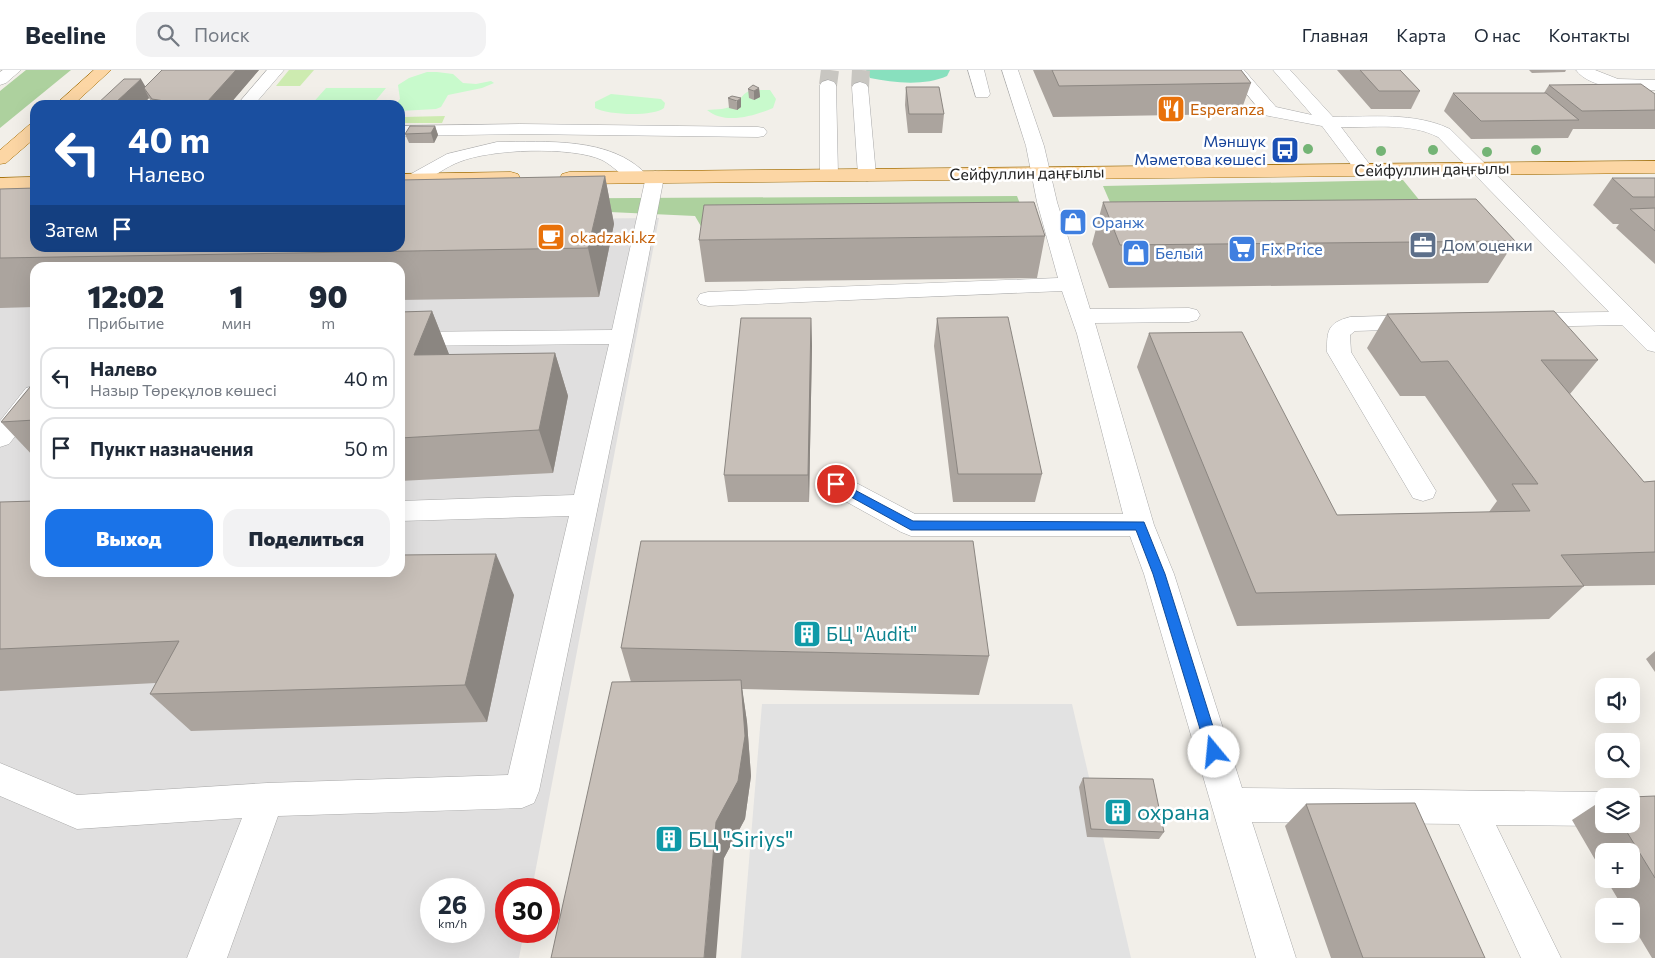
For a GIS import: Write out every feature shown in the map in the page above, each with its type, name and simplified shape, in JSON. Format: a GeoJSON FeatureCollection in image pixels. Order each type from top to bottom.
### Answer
{"type":"FeatureCollection","features":[{"type":"Feature","properties":{"kind":"main road"},"geometry":{"type":"LineString","coordinates":[[69,100],[103,70]]}},
{"type":"Feature","properties":{"kind":"main road"},"geometry":{"type":"LineString","coordinates":[[0,159],[30,133]]}},
{"type":"Feature","properties":{"kind":"main road","name":"Сейфуллин даңғылы"},"geometry":{"type":"LineString","coordinates":[[552,178],[1655,167]]}},
{"type":"Feature","properties":{"kind":"main road"},"geometry":{"type":"LineString","coordinates":[[408,179],[532,178]]}},
{"type":"Feature","properties":{"kind":"main road"},"geometry":{"type":"LineString","coordinates":[[0,184],[30,183]]}},
{"type":"Feature","properties":{"kind":"street"},"geometry":{"type":"LineString","coordinates":[[0,80],[13,70]]}},
{"type":"Feature","properties":{"kind":"street"},"geometry":{"type":"LineString","coordinates":[[249,100],[276,70]]}},
{"type":"Feature","properties":{"kind":"street"},"geometry":{"type":"LineString","coordinates":[[976,70],[982,94]]}},
{"type":"Feature","properties":{"kind":"street"},"geometry":{"type":"LineString","coordinates":[[1010,70],[1035,146],[1070,284],[1085,325],[1140,525],[1159,574],[1276,958]]}},
{"type":"Feature","properties":{"kind":"street"},"geometry":{"type":"LineString","coordinates":[[1235,70],[1270,111],[1328,122],[1411,123],[1430,126],[1444,133],[1655,345]]}},
{"type":"Feature","properties":{"kind":"street"},"geometry":{"type":"LineString","coordinates":[[1281,70],[1328,122],[1365,170]]}},
{"type":"Feature","properties":{"kind":"street"},"geometry":{"type":"LineString","coordinates":[[1584,70],[1607,81],[1629,86],[1655,85]]}},
{"type":"Feature","properties":{"kind":"street"},"geometry":{"type":"LineString","coordinates":[[828,86],[829,175]]}},
{"type":"Feature","properties":{"kind":"street"},"geometry":{"type":"LineString","coordinates":[[860,87],[867,175]]}},
{"type":"Feature","properties":{"kind":"street"},"geometry":{"type":"LineString","coordinates":[[405,131],[540,129],[758,132]]}},
{"type":"Feature","properties":{"kind":"street"},"geometry":{"type":"LineString","coordinates":[[0,779],[77,812],[266,800],[522,791],[622,337],[647,177],[608,156],[569,147],[497,147],[452,158],[408,179]]}},
{"type":"Feature","properties":{"kind":"street"},"geometry":{"type":"LineString","coordinates":[[708,299],[1070,284]]}},
{"type":"Feature","properties":{"kind":"street"},"geometry":{"type":"LineString","coordinates":[[1085,325],[1189,315]]}},
{"type":"Feature","properties":{"kind":"street"},"geometry":{"type":"LineString","coordinates":[[1507,321],[1628,318]]}},
{"type":"Feature","properties":{"kind":"street"},"geometry":{"type":"LineString","coordinates":[[1423,491],[1339,352],[1338,332],[1350,324],[1438,322]]}},
{"type":"Feature","properties":{"kind":"street"},"geometry":{"type":"LineString","coordinates":[[405,339],[622,337]]}},
{"type":"Feature","properties":{"kind":"street"},"geometry":{"type":"LineString","coordinates":[[0,438],[30,400]]}},
{"type":"Feature","properties":{"kind":"street"},"geometry":{"type":"LineString","coordinates":[[836,484],[911,525],[1140,525]]}},
{"type":"Feature","properties":{"kind":"street"},"geometry":{"type":"LineString","coordinates":[[405,511],[585,505]]}},
{"type":"Feature","properties":{"kind":"street"},"geometry":{"type":"LineString","coordinates":[[207,958],[266,800]]}},
{"type":"Feature","properties":{"kind":"street"},"geometry":{"type":"LineString","coordinates":[[1230,805],[1595,809]]}},
{"type":"Feature","properties":{"kind":"street"},"geometry":{"type":"LineString","coordinates":[[1469,808],[1541,958]]}},
{"type":"Feature","properties":{"kind":"shaded area"},"geometry":{"type":"Polygon","coordinates":[[[659,218],[534,878],[495,878],[495,943],[522,943],[519,958],[0,958],[0,232],[30,246],[30,252],[405,252],[405,220],[659,218]]]}},
{"type":"Feature","properties":{"kind":"shaded area"},"geometry":{"type":"Polygon","coordinates":[[[762,704],[1072,704],[1131,958],[741,958],[762,704]]]}},
{"type":"Feature","properties":{"kind":"green space"},"geometry":{"type":"Polygon","coordinates":[[[26,70],[71,70],[34,100],[30,100],[30,103],[0,128],[0,91],[26,70]]]}},
{"type":"Feature","properties":{"kind":"green space"},"geometry":{"type":"Polygon","coordinates":[[[289,70],[314,70],[300,86],[276,86],[289,70]]]}},
{"type":"Feature","properties":{"kind":"green space"},"geometry":{"type":"Polygon","coordinates":[[[866,70],[950,70],[947,76],[938,79],[909,83],[870,78],[866,70]]]}},
{"type":"Feature","properties":{"kind":"green space"},"geometry":{"type":"Polygon","coordinates":[[[427,72],[437,72],[453,74],[463,83],[476,84],[491,81],[494,83],[482,88],[448,95],[441,107],[436,109],[405,111],[405,100],[399,100],[398,85],[409,78],[427,72]]]}},
{"type":"Feature","properties":{"kind":"green space"},"geometry":{"type":"Polygon","coordinates":[[[326,88],[386,88],[376,100],[315,100],[326,88]]]}},
{"type":"Feature","properties":{"kind":"green space"},"geometry":{"type":"Polygon","coordinates":[[[751,90],[770,90],[776,99],[773,108],[740,118],[722,117],[714,115],[707,110],[732,106],[751,90]]]}},
{"type":"Feature","properties":{"kind":"green space"},"geometry":{"type":"Polygon","coordinates":[[[611,94],[661,99],[665,103],[664,108],[650,113],[630,114],[609,112],[595,108],[595,102],[611,94]]]}},
{"type":"Feature","properties":{"kind":"green space"},"geometry":{"type":"Polygon","coordinates":[[[445,116],[442,123],[405,123],[405,117],[445,116]]]}},
{"type":"Feature","properties":{"kind":"green space"},"geometry":{"type":"Polygon","coordinates":[[[1403,180],[1442,228],[1122,230],[1103,186],[1403,180]]]}},
{"type":"Feature","properties":{"kind":"green space"},"geometry":{"type":"Polygon","coordinates":[[[1017,196],[1029,228],[706,235],[695,216],[461,205],[464,199],[1017,196]]]}},
{"type":"Feature","properties":{"kind":"building"},"geometry":{"type":"Polygon","coordinates":[[[162,70],[236,70],[209,100],[152,99],[144,88],[162,70]]]}},
{"type":"Feature","properties":{"kind":"building"},"geometry":{"type":"Polygon","coordinates":[[[1052,70],[1241,70],[1251,83],[1059,86],[1052,70]]]}},
{"type":"Feature","properties":{"kind":"building"},"geometry":{"type":"Polygon","coordinates":[[[1360,70],[1400,70],[1420,91],[1379,91],[1360,70]]]}},
{"type":"Feature","properties":{"kind":"building"},"geometry":{"type":"Polygon","coordinates":[[[124,79],[141,79],[118,100],[101,100],[124,79]]]}},
{"type":"Feature","properties":{"kind":"building"},"geometry":{"type":"Polygon","coordinates":[[[1641,84],[1655,94],[1655,110],[1582,111],[1549,85],[1641,84]]]}},
{"type":"Feature","properties":{"kind":"building"},"geometry":{"type":"Polygon","coordinates":[[[753,85],[759,88],[754,91],[748,89],[753,85]]]}},
{"type":"Feature","properties":{"kind":"building"},"geometry":{"type":"Polygon","coordinates":[[[906,87],[939,87],[944,114],[909,114],[906,87]]]}},
{"type":"Feature","properties":{"kind":"building"},"geometry":{"type":"Polygon","coordinates":[[[1453,93],[1546,93],[1579,120],[1481,121],[1453,93]]]}},
{"type":"Feature","properties":{"kind":"building"},"geometry":{"type":"Polygon","coordinates":[[[732,96],[741,98],[737,101],[728,98],[732,96]]]}},
{"type":"Feature","properties":{"kind":"building"},"geometry":{"type":"Polygon","coordinates":[[[410,126],[435,126],[431,133],[405,134],[410,126]]]}},
{"type":"Feature","properties":{"kind":"building"},"geometry":{"type":"Polygon","coordinates":[[[605,176],[588,248],[405,251],[405,180],[605,176]]]}},
{"type":"Feature","properties":{"kind":"building"},"geometry":{"type":"Polygon","coordinates":[[[1612,178],[1655,178],[1655,197],[1633,197],[1612,178]]]}},
{"type":"Feature","properties":{"kind":"building"},"geometry":{"type":"Polygon","coordinates":[[[30,188],[30,252],[353,252],[0,258],[0,189],[30,188]]]}},
{"type":"Feature","properties":{"kind":"building"},"geometry":{"type":"Polygon","coordinates":[[[1476,199],[1515,241],[1120,245],[1103,202],[1476,199]]]}},
{"type":"Feature","properties":{"kind":"building"},"geometry":{"type":"Polygon","coordinates":[[[1034,202],[1045,236],[699,240],[704,205],[1034,202]]]}},
{"type":"Feature","properties":{"kind":"building"},"geometry":{"type":"Polygon","coordinates":[[[1655,208],[1655,231],[1630,209],[1655,208]]]}},
{"type":"Feature","properties":{"kind":"building"},"geometry":{"type":"Polygon","coordinates":[[[432,311],[414,355],[555,353],[539,430],[405,438],[405,312],[432,311]]]}},
{"type":"Feature","properties":{"kind":"building"},"geometry":{"type":"Polygon","coordinates":[[[1554,311],[1598,360],[1541,360],[1644,482],[1655,481],[1655,552],[1561,555],[1584,586],[1256,593],[1149,333],[1242,332],[1337,515],[1530,511],[1512,484],[1538,484],[1448,361],[1421,362],[1387,314],[1554,311]]]}},
{"type":"Feature","properties":{"kind":"building"},"geometry":{"type":"Polygon","coordinates":[[[1008,317],[1042,474],[958,474],[937,318],[1008,317]]]}},
{"type":"Feature","properties":{"kind":"building"},"geometry":{"type":"Polygon","coordinates":[[[741,318],[811,318],[808,475],[724,475],[741,318]]]}},
{"type":"Feature","properties":{"kind":"building"},"geometry":{"type":"Polygon","coordinates":[[[30,387],[30,420],[1,422],[30,387]]]}},
{"type":"Feature","properties":{"kind":"building"},"geometry":{"type":"Polygon","coordinates":[[[30,501],[30,577],[405,577],[405,555],[496,554],[465,685],[150,694],[179,641],[0,649],[0,502],[30,501]]]}},
{"type":"Feature","properties":{"kind":"building"},"geometry":{"type":"Polygon","coordinates":[[[641,541],[973,541],[989,656],[621,648],[641,541]]]}},
{"type":"Feature","properties":{"kind":"building","name":"БЦ \"Siriys\""},"geometry":{"type":"Polygon","coordinates":[[[741,680],[745,736],[738,781],[716,822],[704,958],[551,958],[554,943],[560,943],[560,917],[612,682],[741,680]]]}},
{"type":"Feature","properties":{"kind":"building","name":"охрана"},"geometry":{"type":"Polygon","coordinates":[[[1083,778],[1153,779],[1164,832],[1091,829],[1083,778]]]}},
{"type":"Feature","properties":{"kind":"building"},"geometry":{"type":"Polygon","coordinates":[[[1655,796],[1655,878],[1640,853],[1640,843],[1634,843],[1628,833],[1640,833],[1640,797],[1655,796]]]}},
{"type":"Feature","properties":{"kind":"building"},"geometry":{"type":"Polygon","coordinates":[[[1415,803],[1485,958],[1363,958],[1306,804],[1415,803]]]}},
{"type":"Feature","properties":{"kind":"tunnel"},"geometry":{"type":"LineString","coordinates":[[828,85],[830,70]]}},
{"type":"Feature","properties":{"kind":"tunnel"},"geometry":{"type":"LineString","coordinates":[[860,87],[861,70]]}},
{"type":"Feature","properties":{"kind":"place","name":"Esperanza"},"geometry":{"type":"Point","coordinates":[1171,109]}},
{"type":"Feature","properties":{"kind":"place","name":"Мәншүк Мәметова көшесі"},"geometry":{"type":"Point","coordinates":[1285,150]}},
{"type":"Feature","properties":{"kind":"place","name":"Оранж"},"geometry":{"type":"Point","coordinates":[1073,222]}},
{"type":"Feature","properties":{"kind":"place","name":"okadzaki.kz"},"geometry":{"type":"Point","coordinates":[551,237]}},
{"type":"Feature","properties":{"kind":"place","name":"Дом оценки"},"geometry":{"type":"Point","coordinates":[1423,245]}},
{"type":"Feature","properties":{"kind":"place","name":"Fix Price"},"geometry":{"type":"Point","coordinates":[1242,249]}},
{"type":"Feature","properties":{"kind":"place","name":"Белый"},"geometry":{"type":"Point","coordinates":[1136,253]}},
{"type":"Feature","properties":{"kind":"place","name":"БЦ \"Audit\""},"geometry":{"type":"Point","coordinates":[807,634]}},
{"type":"Feature","properties":{"kind":"place","name":"охрана"},"geometry":{"type":"Point","coordinates":[1118,812]}},
{"type":"Feature","properties":{"kind":"place","name":"БЦ \"Siriys\""},"geometry":{"type":"Point","coordinates":[669,839]}},
{"type":"Feature","properties":{"kind":"route"},"geometry":{"type":"LineString","coordinates":[[836,484],[911,525],[1140,525],[1159,574],[1214,752]]}}]}
